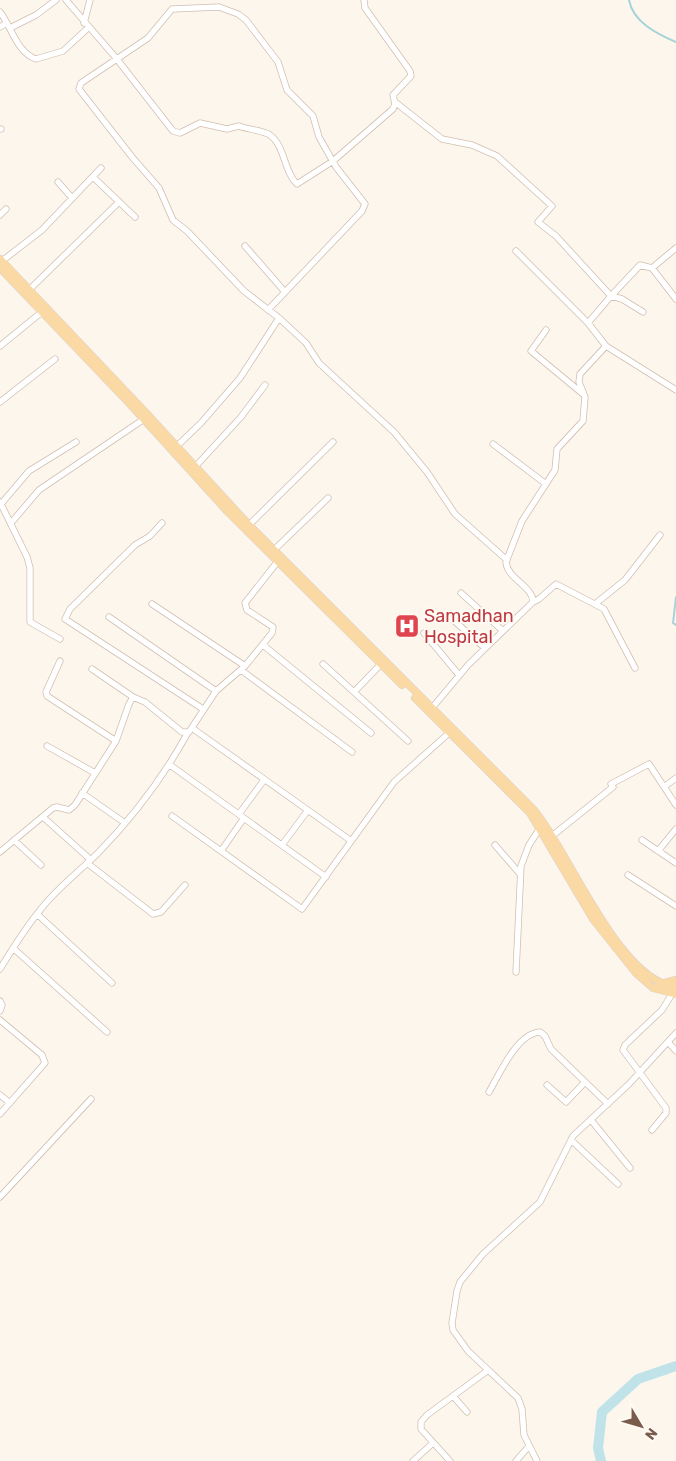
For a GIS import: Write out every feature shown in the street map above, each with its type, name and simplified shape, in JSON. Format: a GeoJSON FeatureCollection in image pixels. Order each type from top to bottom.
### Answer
{"type":"FeatureCollection","features":[{"type":"Feature","properties":{"kind":"main road"},"geometry":{"type":"LineString","coordinates":[[1,262],[30,289],[176,446],[195,467],[204,482],[534,810],[552,836],[594,908],[627,953],[648,980],[675,992]]}},
{"type":"Feature","properties":{"kind":"main road"},"geometry":{"type":"LineString","coordinates":[[1,262],[43,311],[278,561],[519,802],[540,828],[593,918],[626,962],[659,990],[675,992]]}},
{"type":"Feature","properties":{"kind":"main road"},"geometry":{"type":"LineString","coordinates":[[660,984],[676,980]]}},
{"type":"Feature","properties":{"kind":"street"},"geometry":{"type":"LineString","coordinates":[[0,27],[36,15],[56,0]]}},
{"type":"Feature","properties":{"kind":"street"},"geometry":{"type":"LineString","coordinates":[[66,0],[116,58],[176,133],[183,132],[200,123],[227,129],[240,126],[249,130],[264,132],[276,142],[298,184],[333,161],[393,109],[395,102],[393,94],[412,75],[365,8],[364,0]]}},
{"type":"Feature","properties":{"kind":"street"},"geometry":{"type":"LineString","coordinates":[[0,12],[15,39],[30,56],[36,59],[63,50],[86,25],[90,0]]}},
{"type":"Feature","properties":{"kind":"street"},"geometry":{"type":"LineString","coordinates":[[268,310],[365,206],[333,161],[319,137],[313,116],[287,90],[278,62],[242,16],[219,7],[172,9],[148,38],[81,83],[79,90],[132,157],[160,188],[173,220],[188,231],[244,291],[268,310],[279,318],[306,343],[319,363],[394,432],[427,472],[455,514],[506,560]]}},
{"type":"Feature","properties":{"kind":"street"},"geometry":{"type":"LineString","coordinates":[[395,102],[442,139],[472,145],[497,156],[552,206],[539,222],[556,236],[611,296],[622,299],[642,312]]}},
{"type":"Feature","properties":{"kind":"street"},"geometry":{"type":"LineString","coordinates":[[1,262],[42,230],[101,168]]}},
{"type":"Feature","properties":{"kind":"street"},"geometry":{"type":"LineString","coordinates":[[93,177],[118,203],[135,217]]}},
{"type":"Feature","properties":{"kind":"street"},"geometry":{"type":"LineString","coordinates":[[58,182],[72,198]]}},
{"type":"Feature","properties":{"kind":"street"},"geometry":{"type":"LineString","coordinates":[[30,289],[118,203]]}},
{"type":"Feature","properties":{"kind":"street"},"geometry":{"type":"LineString","coordinates":[[0,215],[6,209]]}},
{"type":"Feature","properties":{"kind":"street"},"geometry":{"type":"LineString","coordinates":[[245,246],[284,292]]}},
{"type":"Feature","properties":{"kind":"street"},"geometry":{"type":"LineString","coordinates":[[652,268],[676,248]]}},
{"type":"Feature","properties":{"kind":"street"},"geometry":{"type":"LineString","coordinates":[[516,251],[588,323],[606,346],[676,390]]}},
{"type":"Feature","properties":{"kind":"street"},"geometry":{"type":"LineString","coordinates":[[588,323],[640,265],[652,268],[676,299]]}},
{"type":"Feature","properties":{"kind":"street"},"geometry":{"type":"LineString","coordinates":[[0,346],[43,311]]}},
{"type":"Feature","properties":{"kind":"street"},"geometry":{"type":"LineString","coordinates":[[176,446],[201,423],[240,378],[279,318]]}},
{"type":"Feature","properties":{"kind":"street"},"geometry":{"type":"LineString","coordinates":[[546,330],[531,351],[585,395]]}},
{"type":"Feature","properties":{"kind":"street"},"geometry":{"type":"LineString","coordinates":[[533,602],[531,595],[507,570],[506,560],[522,521],[556,468],[559,446],[578,429],[583,421],[585,395],[579,382],[580,374],[606,346]]}},
{"type":"Feature","properties":{"kind":"street"},"geometry":{"type":"LineString","coordinates":[[0,402],[55,359]]}},
{"type":"Feature","properties":{"kind":"street"},"geometry":{"type":"LineString","coordinates":[[195,467],[241,417],[265,385]]}},
{"type":"Feature","properties":{"kind":"street"},"geometry":{"type":"LineString","coordinates":[[11,523],[38,490],[144,419]]}},
{"type":"Feature","properties":{"kind":"street"},"geometry":{"type":"LineString","coordinates":[[60,638],[30,622],[30,568],[26,551],[1,503],[29,471],[76,442]]}},
{"type":"Feature","properties":{"kind":"street"},"geometry":{"type":"LineString","coordinates":[[249,525],[334,442]]}},
{"type":"Feature","properties":{"kind":"street"},"geometry":{"type":"LineString","coordinates":[[493,444],[546,484]]}},
{"type":"Feature","properties":{"kind":"street"},"geometry":{"type":"LineString","coordinates":[[274,550],[328,498]]}},
{"type":"Feature","properties":{"kind":"street"},"geometry":{"type":"LineString","coordinates":[[162,523],[150,536],[135,545],[65,616],[67,621],[203,709]]}},
{"type":"Feature","properties":{"kind":"street"},"geometry":{"type":"LineString","coordinates":[[595,604],[626,580],[660,535]]}},
{"type":"Feature","properties":{"kind":"street"},"geometry":{"type":"LineString","coordinates":[[0,969],[37,914],[89,862],[146,799],[170,765],[187,734],[216,691],[243,668],[264,646],[272,633],[272,627],[247,610],[245,603],[278,561]]}},
{"type":"Feature","properties":{"kind":"street"},"geometry":{"type":"LineString","coordinates":[[432,708],[459,676],[503,630],[556,584],[605,610],[635,668]]}},
{"type":"Feature","properties":{"kind":"street"},"geometry":{"type":"LineString","coordinates":[[461,593],[503,630]]}},
{"type":"Feature","properties":{"kind":"street"},"geometry":{"type":"LineString","coordinates":[[152,604],[243,668],[352,752]]}},
{"type":"Feature","properties":{"kind":"street"},"geometry":{"type":"LineString","coordinates":[[108,616],[216,691]]}},
{"type":"Feature","properties":{"kind":"street"},"geometry":{"type":"LineString","coordinates":[[452,619],[485,648]]}},
{"type":"Feature","properties":{"kind":"street"},"geometry":{"type":"LineString","coordinates":[[424,633],[459,676]]}},
{"type":"Feature","properties":{"kind":"street"},"geometry":{"type":"LineString","coordinates":[[264,646],[371,733]]}},
{"type":"Feature","properties":{"kind":"street"},"geometry":{"type":"LineString","coordinates":[[60,661],[46,692],[47,696],[116,741]]}},
{"type":"Feature","properties":{"kind":"street"},"geometry":{"type":"LineString","coordinates":[[322,664],[408,741]]}},
{"type":"Feature","properties":{"kind":"street"},"geometry":{"type":"LineString","coordinates":[[354,692],[381,664]]}},
{"type":"Feature","properties":{"kind":"street"},"geometry":{"type":"LineString","coordinates":[[92,669],[187,734]]}},
{"type":"Feature","properties":{"kind":"street"},"geometry":{"type":"LineString","coordinates":[[0,852],[57,807],[69,810],[116,741],[128,704],[133,697]]}},
{"type":"Feature","properties":{"kind":"street"},"geometry":{"type":"LineString","coordinates":[[192,728],[350,840]]}},
{"type":"Feature","properties":{"kind":"street"},"geometry":{"type":"LineString","coordinates":[[172,816],[299,908],[304,907],[350,840],[400,775],[449,733]]}},
{"type":"Feature","properties":{"kind":"street"},"geometry":{"type":"LineString","coordinates":[[47,746],[95,773]]}},
{"type":"Feature","properties":{"kind":"street"},"geometry":{"type":"LineString","coordinates":[[552,836],[612,786],[649,764],[676,805]]}},
{"type":"Feature","properties":{"kind":"street"},"geometry":{"type":"LineString","coordinates":[[170,765],[326,877]]}},
{"type":"Feature","properties":{"kind":"street"},"geometry":{"type":"LineString","coordinates":[[664,787],[676,778]]}},
{"type":"Feature","properties":{"kind":"street"},"geometry":{"type":"LineString","coordinates":[[221,851],[264,780]]}},
{"type":"Feature","properties":{"kind":"street"},"geometry":{"type":"LineString","coordinates":[[82,793],[125,823]]}},
{"type":"Feature","properties":{"kind":"street"},"geometry":{"type":"LineString","coordinates":[[282,845],[308,810]]}},
{"type":"Feature","properties":{"kind":"street"},"geometry":{"type":"LineString","coordinates":[[43,817],[89,862],[153,914],[161,912],[185,885]]}},
{"type":"Feature","properties":{"kind":"street"},"geometry":{"type":"LineString","coordinates":[[516,972],[520,874],[523,858],[540,828]]}},
{"type":"Feature","properties":{"kind":"street"},"geometry":{"type":"LineString","coordinates":[[658,850],[676,830]]}},
{"type":"Feature","properties":{"kind":"street"},"geometry":{"type":"LineString","coordinates":[[14,840],[41,865]]}},
{"type":"Feature","properties":{"kind":"street"},"geometry":{"type":"LineString","coordinates":[[642,840],[676,863]]}},
{"type":"Feature","properties":{"kind":"street"},"geometry":{"type":"LineString","coordinates":[[495,846],[520,874]]}},
{"type":"Feature","properties":{"kind":"street"},"geometry":{"type":"LineString","coordinates":[[628,875],[676,906]]}},
{"type":"Feature","properties":{"kind":"street"},"geometry":{"type":"LineString","coordinates":[[37,914],[112,983]]}},
{"type":"Feature","properties":{"kind":"street"},"geometry":{"type":"LineString","coordinates":[[13,948],[107,1032]]}},
{"type":"Feature","properties":{"kind":"street"},"geometry":{"type":"LineString","coordinates":[[652,1130],[664,1115],[666,1108],[639,1074],[624,1053],[623,1048],[662,1010],[675,992]]}},
{"type":"Feature","properties":{"kind":"street"},"geometry":{"type":"LineString","coordinates":[[0,1001],[2,1005],[0,1011]]}},
{"type":"Feature","properties":{"kind":"street"},"geometry":{"type":"LineString","coordinates":[[0,1020],[45,1059],[43,1067],[0,1114]]}},
{"type":"Feature","properties":{"kind":"street"},"geometry":{"type":"LineString","coordinates":[[489,1092],[514,1050],[536,1032],[543,1034],[551,1048],[608,1104]]}},
{"type":"Feature","properties":{"kind":"street"},"geometry":{"type":"LineString","coordinates":[[537,1461],[524,1435],[522,1409],[518,1398],[487,1371],[468,1351],[453,1330],[452,1323],[460,1282],[483,1254],[540,1202],[571,1140],[639,1074],[676,1032]]}},
{"type":"Feature","properties":{"kind":"street"},"geometry":{"type":"LineString","coordinates":[[668,1042],[676,1051]]}},
{"type":"Feature","properties":{"kind":"street"},"geometry":{"type":"LineString","coordinates":[[547,1085],[566,1102],[585,1082]]}},
{"type":"Feature","properties":{"kind":"street"},"geometry":{"type":"LineString","coordinates":[[0,1095],[10,1103]]}},
{"type":"Feature","properties":{"kind":"street"},"geometry":{"type":"LineString","coordinates":[[0,1197],[90,1099]]}},
{"type":"Feature","properties":{"kind":"street"},"geometry":{"type":"LineString","coordinates":[[591,1120],[630,1168]]}},
{"type":"Feature","properties":{"kind":"street"},"geometry":{"type":"LineString","coordinates":[[571,1140],[618,1184]]}},
{"type":"Feature","properties":{"kind":"street"},"geometry":{"type":"LineString","coordinates":[[450,1461],[421,1430],[421,1422],[426,1415],[487,1371]]}},
{"type":"Feature","properties":{"kind":"street"},"geometry":{"type":"LineString","coordinates":[[453,1396],[467,1412]]}},
{"type":"Feature","properties":{"kind":"street"},"geometry":{"type":"LineString","coordinates":[[413,1461],[433,1442]]}},
{"type":"Feature","properties":{"kind":"street"},"geometry":{"type":"LineString","coordinates":[[516,1461],[529,1446]]}},
{"type":"Feature","properties":{"kind":"waterway"},"geometry":{"type":"LineString","coordinates":[[629,0],[631,8],[641,21],[654,31],[676,42]]}},
{"type":"Feature","properties":{"kind":"waterway"},"geometry":{"type":"LineString","coordinates":[[676,597],[673,623],[676,625]]}},
{"type":"Feature","properties":{"kind":"waterway"},"geometry":{"type":"LineString","coordinates":[[601,1461],[598,1448],[602,1412],[638,1379],[676,1366]]}},
{"type":"Feature","properties":{"kind":"place","name":"Samadhan Hospital"},"geometry":{"type":"Point","coordinates":[407,626]}}]}
